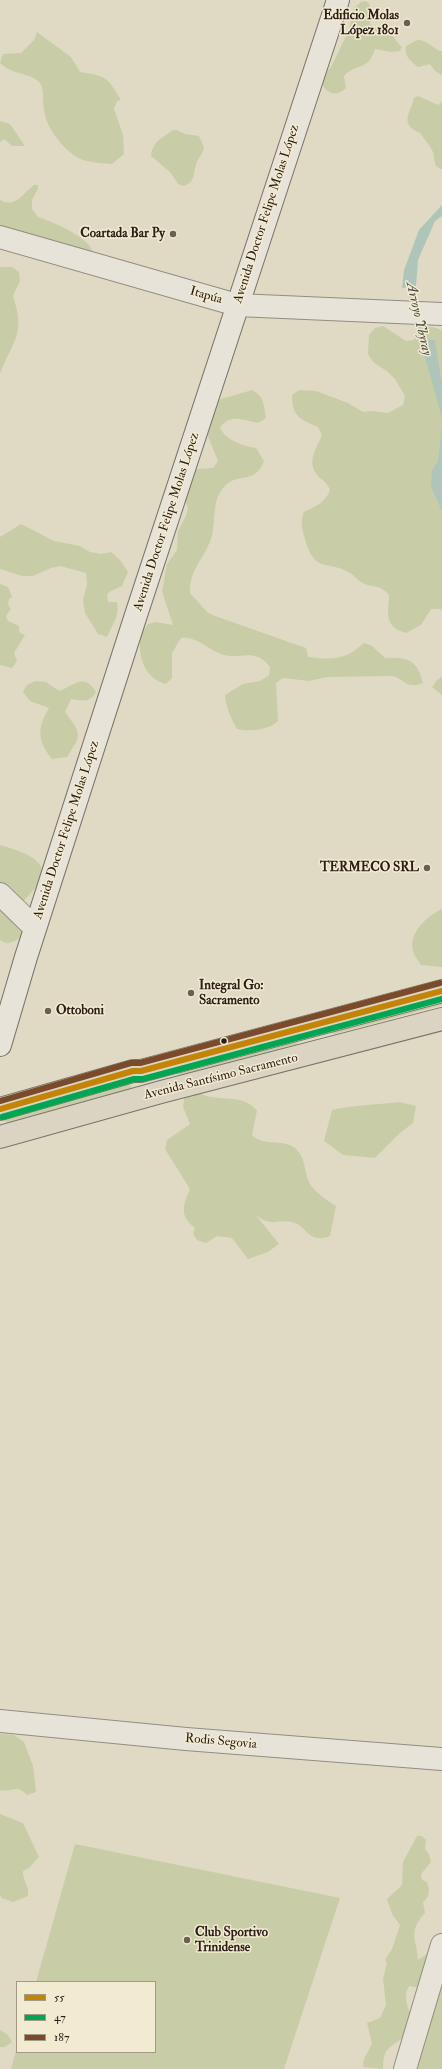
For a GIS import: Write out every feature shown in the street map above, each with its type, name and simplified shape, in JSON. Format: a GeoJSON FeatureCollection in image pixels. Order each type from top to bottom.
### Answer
{"type":"FeatureCollection","features":[{"type":"Feature","properties":{"kind":"main road","name":"Avenida Doctor Felipe Molas López"},"geometry":{"type":"LineString","coordinates":[[0,1045],[4,1013],[35,928],[237,305],[338,0]]}},
{"type":"Feature","properties":{"kind":"main road","name":"Itapúa"},"geometry":{"type":"LineString","coordinates":[[0,237],[237,305],[442,314]]}},
{"type":"Feature","properties":{"kind":"main road"},"geometry":{"type":"LineString","coordinates":[[0,894],[35,928]]}},
{"type":"Feature","properties":{"kind":"main road","name":"Avenida Santísimo Sacramento"},"geometry":{"type":"LineString","coordinates":[[0,1109],[133,1071],[141,1071],[442,991]]}},
{"type":"Feature","properties":{"kind":"main road","name":"Avenida Santísimo Sacramento"},"geometry":{"type":"LineString","coordinates":[[0,1137],[161,1092],[328,1050],[442,1019]]}},
{"type":"Feature","properties":{"kind":"main road"},"geometry":{"type":"LineString","coordinates":[[321,1023],[328,1050]]}},
{"type":"Feature","properties":{"kind":"main road","name":"Rodis Segovia"},"geometry":{"type":"LineString","coordinates":[[0,1720],[186,1739],[442,1759]]}},
{"type":"Feature","properties":{"kind":"main road"},"geometry":{"type":"LineString","coordinates":[[405,2069],[442,1944]]}},
{"type":"Feature","properties":{"kind":"green space"},"geometry":{"type":"Polygon","coordinates":[[[365,1],[369,3],[371,11],[370,24],[375,28],[390,33],[402,47],[400,51],[391,52],[375,49],[369,61],[348,72],[344,76],[346,88],[343,91],[339,93],[329,92],[322,84],[324,75],[331,67],[349,30],[354,8],[361,2],[365,1]]]}},
{"type":"Feature","properties":{"kind":"green space"},"geometry":{"type":"Polygon","coordinates":[[[37,32],[71,57],[80,72],[96,75],[109,82],[121,100],[117,101],[114,109],[123,135],[124,154],[112,164],[87,161],[73,154],[66,148],[53,133],[49,125],[43,107],[42,86],[40,83],[32,77],[10,70],[0,63],[3,54],[21,53],[34,40],[37,32]]]}},
{"type":"Feature","properties":{"kind":"green space"},"geometry":{"type":"Polygon","coordinates":[[[417,40],[429,43],[439,51],[442,51],[442,75],[435,71],[430,64],[418,67],[408,58],[406,46],[417,40]]]}},
{"type":"Feature","properties":{"kind":"green space"},"geometry":{"type":"Polygon","coordinates":[[[418,96],[438,105],[442,101],[442,169],[437,167],[433,152],[427,142],[420,133],[409,126],[409,113],[414,98],[418,96]]]}},
{"type":"Feature","properties":{"kind":"green space"},"geometry":{"type":"Polygon","coordinates":[[[0,121],[10,124],[25,146],[12,146],[4,139],[0,142],[0,121]]]}},
{"type":"Feature","properties":{"kind":"green space"},"geometry":{"type":"Polygon","coordinates":[[[173,130],[199,136],[204,147],[197,163],[192,181],[183,186],[178,184],[171,173],[151,156],[154,147],[161,138],[173,130]]]}},
{"type":"Feature","properties":{"kind":"green space"},"geometry":{"type":"Polygon","coordinates":[[[34,185],[38,185],[38,189],[32,200],[32,209],[38,217],[62,227],[79,237],[92,249],[94,255],[0,232],[0,200],[6,202],[14,201],[34,185]]]}},
{"type":"Feature","properties":{"kind":"green space"},"geometry":{"type":"Polygon","coordinates":[[[0,267],[12,267],[19,272],[20,281],[13,296],[17,309],[18,329],[0,374],[0,267]]]}},
{"type":"Feature","properties":{"kind":"green space"},"geometry":{"type":"Polygon","coordinates":[[[383,326],[406,341],[414,340],[417,331],[426,327],[442,330],[442,611],[440,609],[431,609],[421,625],[406,633],[394,627],[389,619],[389,595],[386,592],[381,588],[363,583],[342,569],[318,562],[313,558],[309,550],[302,526],[304,512],[323,501],[330,490],[314,471],[312,461],[322,435],[318,427],[306,422],[295,413],[292,402],[292,395],[299,390],[316,391],[348,403],[363,412],[371,411],[388,413],[403,405],[405,396],[395,379],[388,372],[373,362],[368,354],[369,335],[375,328],[383,326]]]}},
{"type":"Feature","properties":{"kind":"green space"},"geometry":{"type":"Polygon","coordinates":[[[252,390],[261,398],[264,405],[266,418],[258,423],[242,419],[232,419],[224,423],[220,428],[226,436],[235,442],[256,448],[264,461],[256,473],[227,484],[218,496],[211,539],[194,571],[190,585],[190,593],[207,612],[306,648],[308,657],[339,658],[351,653],[364,643],[372,646],[385,658],[399,658],[410,661],[418,669],[423,683],[409,685],[397,677],[392,676],[327,677],[309,681],[283,678],[276,683],[278,721],[259,730],[237,729],[229,713],[225,695],[243,684],[260,681],[269,675],[270,667],[258,657],[247,655],[228,656],[216,652],[192,639],[181,638],[172,653],[172,678],[166,684],[153,678],[148,673],[140,653],[140,638],[148,624],[156,622],[173,625],[162,591],[167,564],[177,550],[178,531],[186,516],[188,507],[183,498],[188,473],[196,469],[213,468],[218,461],[201,419],[208,403],[252,390]]]}},
{"type":"Feature","properties":{"kind":"green space"},"geometry":{"type":"Polygon","coordinates":[[[21,524],[54,541],[80,546],[90,552],[101,554],[111,552],[121,561],[128,572],[122,586],[111,591],[107,595],[108,602],[117,602],[118,607],[115,620],[107,637],[98,634],[85,613],[83,600],[87,584],[86,573],[60,566],[51,568],[33,576],[22,576],[0,569],[0,537],[21,524]]]}},
{"type":"Feature","properties":{"kind":"green space"},"geometry":{"type":"Polygon","coordinates":[[[0,584],[8,587],[12,597],[9,599],[8,605],[11,609],[6,616],[8,621],[19,626],[19,632],[25,635],[14,653],[17,661],[12,668],[0,665],[0,584]]]}},
{"type":"Feature","properties":{"kind":"green space"},"geometry":{"type":"Polygon","coordinates":[[[442,677],[442,695],[432,687],[437,680],[442,677]]]}},
{"type":"Feature","properties":{"kind":"green space"},"geometry":{"type":"Polygon","coordinates":[[[35,681],[46,682],[59,691],[79,682],[83,682],[92,686],[96,692],[89,700],[83,701],[71,699],[65,712],[78,734],[76,743],[67,757],[52,759],[41,740],[40,734],[42,722],[49,708],[30,701],[23,692],[27,685],[35,681]]]}},
{"type":"Feature","properties":{"kind":"green space"},"geometry":{"type":"Polygon","coordinates":[[[0,845],[31,857],[41,868],[42,875],[37,886],[21,905],[23,932],[17,940],[9,943],[0,940],[0,845]]]}},
{"type":"Feature","properties":{"kind":"green space"},"geometry":{"type":"Polygon","coordinates":[[[442,909],[442,967],[421,965],[414,955],[412,944],[413,938],[420,926],[430,916],[442,909]]]}},
{"type":"Feature","properties":{"kind":"green space"},"geometry":{"type":"Polygon","coordinates":[[[442,999],[442,1005],[334,1034],[331,1030],[442,999]]]}},
{"type":"Feature","properties":{"kind":"green space"},"geometry":{"type":"Polygon","coordinates":[[[297,1040],[298,1042],[296,1045],[180,1076],[177,1073],[297,1040]]]}},
{"type":"Feature","properties":{"kind":"green space"},"geometry":{"type":"Polygon","coordinates":[[[128,1084],[132,1087],[130,1090],[7,1123],[4,1120],[6,1117],[128,1084]]]}},
{"type":"Feature","properties":{"kind":"green space"},"geometry":{"type":"Polygon","coordinates":[[[193,1091],[209,1097],[248,1103],[257,1111],[252,1135],[263,1141],[287,1144],[297,1150],[302,1158],[307,1178],[311,1185],[321,1196],[336,1206],[330,1236],[316,1238],[301,1226],[291,1222],[269,1222],[255,1214],[279,1244],[268,1252],[248,1259],[232,1238],[217,1236],[206,1243],[197,1240],[193,1234],[195,1228],[186,1219],[184,1210],[184,1205],[190,1189],[165,1149],[167,1140],[190,1124],[183,1107],[185,1093],[193,1091]]]}},
{"type":"Feature","properties":{"kind":"green space"},"geometry":{"type":"Polygon","coordinates":[[[399,1102],[416,1106],[413,1123],[400,1133],[375,1158],[343,1155],[324,1141],[332,1110],[399,1102]]]}},
{"type":"Feature","properties":{"kind":"green space"},"geometry":{"type":"Polygon","coordinates":[[[0,1734],[14,1735],[24,1742],[33,1766],[36,1792],[27,1795],[23,1791],[17,1789],[4,1791],[0,1790],[0,1734]]]}},
{"type":"Feature","properties":{"kind":"green space"},"geometry":{"type":"Polygon","coordinates":[[[0,1814],[23,1823],[39,1857],[29,1868],[23,1871],[28,1889],[28,1896],[13,1902],[2,1898],[0,1895],[0,1814]]]}},
{"type":"Feature","properties":{"kind":"green space"},"geometry":{"type":"Polygon","coordinates":[[[417,1836],[422,1836],[426,1840],[425,1849],[429,1854],[431,1862],[421,1874],[422,1880],[427,1882],[429,1893],[423,1902],[425,1913],[416,1926],[414,1936],[418,1960],[433,1950],[442,1948],[442,2069],[393,2069],[395,2062],[410,2051],[433,2015],[434,1997],[420,1988],[409,1986],[406,2002],[411,2016],[411,2027],[409,2031],[403,2038],[387,2050],[384,2057],[383,2069],[363,2067],[364,2059],[372,2044],[367,2023],[380,2018],[386,2005],[383,1979],[387,1963],[385,1960],[392,1949],[400,1925],[392,1914],[387,1899],[402,1885],[403,1862],[417,1836]]]}},
{"type":"Feature","properties":{"kind":"green space","name":"Club Sportivo Trinidense"},"geometry":{"type":"Polygon","coordinates":[[[75,1844],[340,1898],[284,2069],[11,2069],[16,2051],[16,2053],[156,2053],[156,1981],[36,1981],[75,1844]]]}},
{"type":"Feature","properties":{"kind":"green space"},"geometry":{"type":"Polygon","coordinates":[[[0,2030],[8,2035],[12,2042],[5,2047],[0,2047],[0,2030]]]}},
{"type":"Feature","properties":{"kind":"shaded area"},"geometry":{"type":"Polygon","coordinates":[[[442,205],[442,216],[435,221],[418,260],[416,286],[402,288],[404,270],[419,230],[442,205]]]}},
{"type":"Feature","properties":{"kind":"shaded area"},"geometry":{"type":"Polygon","coordinates":[[[420,339],[435,340],[442,385],[442,418],[420,339]]]}},
{"type":"Feature","properties":{"kind":"shaded area"},"geometry":{"type":"Polygon","coordinates":[[[442,425],[442,511],[431,487],[432,470],[438,461],[442,425]]]}},
{"type":"Feature","properties":{"kind":"waterway","name":"Arroyo Ybyray"},"geometry":{"type":"LineString","coordinates":[[408,279],[423,346]]}},
{"type":"Feature","properties":{"kind":"transit line","name":"187"},"geometry":{"type":"LineString","coordinates":[[0,1101],[131,1063],[140,1063],[440,983]]}},
{"type":"Feature","properties":{"kind":"transit line","name":"55"},"geometry":{"type":"LineString","coordinates":[[0,1109],[133,1071],[141,1071],[442,991]]}},
{"type":"Feature","properties":{"kind":"transit line","name":"47"},"geometry":{"type":"LineString","coordinates":[[2,1117],[134,1079],[143,1079],[442,999]]}},
{"type":"Feature","properties":{"kind":"place","name":"Edificio Molas López 1801"},"geometry":{"type":"Point","coordinates":[407,23]}},
{"type":"Feature","properties":{"kind":"place","name":"Coartada Bar Py"},"geometry":{"type":"Point","coordinates":[173,234]}},
{"type":"Feature","properties":{"kind":"place","name":"TERMECO SRL"},"geometry":{"type":"Point","coordinates":[427,868]}},
{"type":"Feature","properties":{"kind":"place","name":"Integral Go: Sacramento"},"geometry":{"type":"Point","coordinates":[191,993]}},
{"type":"Feature","properties":{"kind":"place","name":"Ottoboni"},"geometry":{"type":"Point","coordinates":[48,1011]}},
{"type":"Feature","properties":{"kind":"place","name":"Club Sportivo Trinidense"},"geometry":{"type":"Point","coordinates":[187,1940]}}]}
